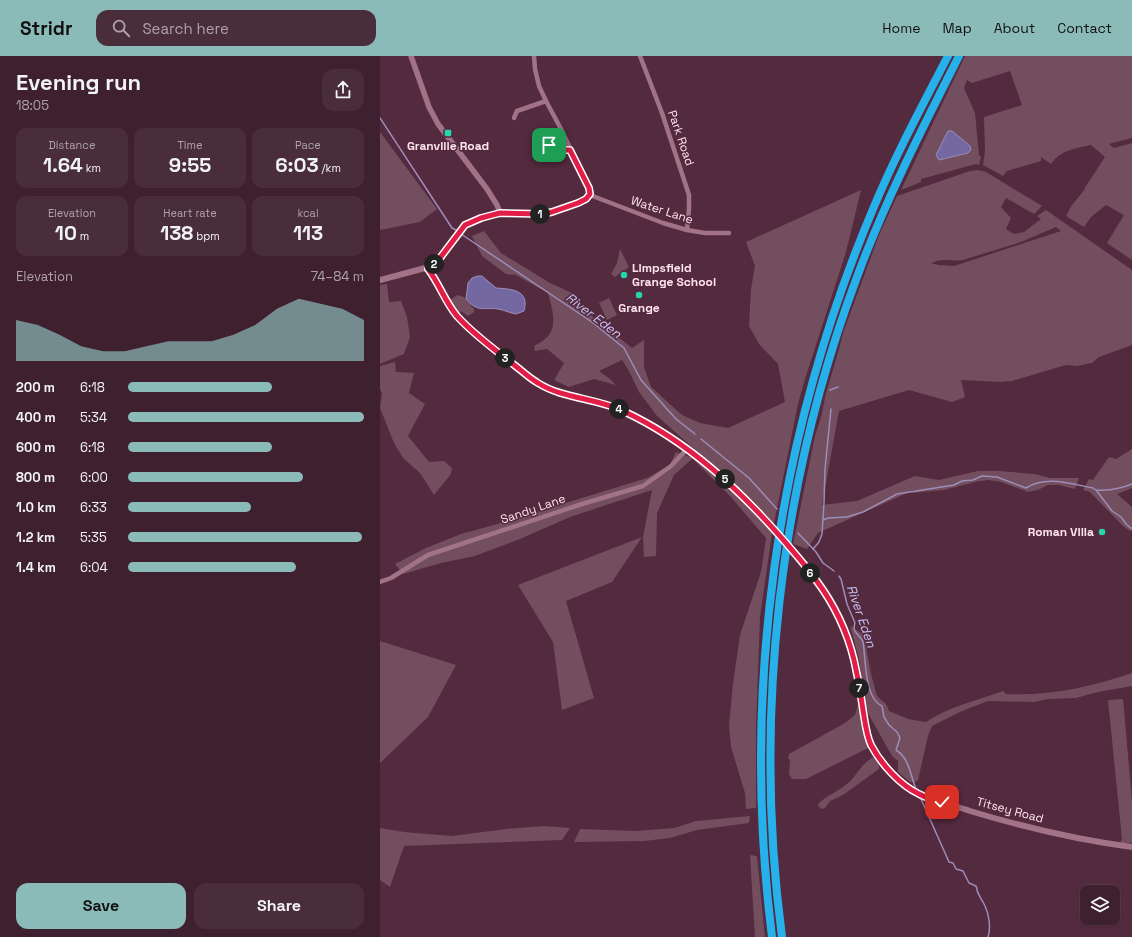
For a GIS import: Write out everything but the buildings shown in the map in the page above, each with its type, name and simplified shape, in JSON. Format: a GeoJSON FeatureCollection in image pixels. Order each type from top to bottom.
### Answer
{"type":"FeatureCollection","features":[{"type":"Feature","properties":{"kind":"highway"},"geometry":{"type":"LineString","coordinates":[[772,937],[764,855],[761,794],[761,741],[765,646],[776,550],[781,521],[798,437],[820,356],[844,283],[880,191],[948,56]]}},
{"type":"Feature","properties":{"kind":"highway"},"geometry":{"type":"LineString","coordinates":[[782,937],[775,868],[772,814],[771,766],[774,659],[786,555],[805,452],[823,382],[849,299],[894,187],[915,141],[959,56]]}},
{"type":"Feature","properties":{"kind":"main road"},"geometry":{"type":"LineString","coordinates":[[380,280],[425,268],[428,269]]}},
{"type":"Feature","properties":{"kind":"main road","name":"Titsey Road"},"geometry":{"type":"LineString","coordinates":[[428,269],[458,317],[489,346],[539,384],[571,396],[607,404],[623,410],[649,424],[686,449],[716,472],[748,501],[804,564],[826,594],[841,622],[851,647],[858,678],[865,725],[871,744],[886,767],[897,779],[920,795],[1008,822],[1098,843],[1132,847]]}},
{"type":"Feature","properties":{"kind":"street"},"geometry":{"type":"LineString","coordinates":[[411,56],[429,107],[435,118],[487,189],[500,213]]}},
{"type":"Feature","properties":{"kind":"street"},"geometry":{"type":"LineString","coordinates":[[428,269],[437,262],[465,225],[481,218],[500,213],[542,214],[552,212],[578,203],[586,199],[590,194],[589,188],[539,86],[534,56]]}},
{"type":"Feature","properties":{"kind":"street","name":"Park Road"},"geometry":{"type":"LineString","coordinates":[[640,56],[662,113],[689,195],[687,230]]}},
{"type":"Feature","properties":{"kind":"street"},"geometry":{"type":"LineString","coordinates":[[514,118],[517,111],[546,101]]}},
{"type":"Feature","properties":{"kind":"street"},"geometry":{"type":"LineString","coordinates":[[539,144],[549,145],[558,150],[570,150]]}},
{"type":"Feature","properties":{"kind":"street","name":"Water Lane"},"geometry":{"type":"LineString","coordinates":[[590,194],[663,223],[687,230],[705,233],[729,233]]}},
{"type":"Feature","properties":{"kind":"street","name":"Sandy Lane"},"geometry":{"type":"LineString","coordinates":[[380,582],[391,578],[428,555],[582,504],[643,486],[671,466],[686,449]]}},
{"type":"Feature","properties":{"kind":"shaded area"},"geometry":{"type":"Polygon","coordinates":[[[965,56],[1132,56],[1132,138],[1109,144],[1114,148],[1132,143],[1132,260],[1107,243],[1124,215],[1106,205],[1091,217],[1084,227],[1066,216],[1105,157],[1091,145],[1063,153],[1051,164],[1041,157],[1041,161],[1007,171],[1003,176],[983,165],[985,151],[984,117],[1022,105],[1010,71],[972,83],[967,80],[964,88],[975,113],[979,155],[981,157],[979,165],[976,164],[921,179],[921,182],[901,190],[965,56]]]}},
{"type":"Feature","properties":{"kind":"shaded area"},"geometry":{"type":"Polygon","coordinates":[[[948,131],[952,131],[970,146],[971,150],[968,153],[939,160],[936,155],[948,131]]]}},
{"type":"Feature","properties":{"kind":"shaded area"},"geometry":{"type":"Polygon","coordinates":[[[380,132],[437,209],[420,222],[380,230],[380,132]]]}},
{"type":"Feature","properties":{"kind":"shaded area"},"geometry":{"type":"Polygon","coordinates":[[[978,170],[986,172],[1042,206],[1034,214],[1006,198],[1001,207],[1011,218],[1006,229],[1014,234],[1024,232],[1041,219],[1037,216],[1046,210],[1132,270],[1132,345],[1099,357],[1092,363],[1077,366],[1066,365],[1012,381],[1001,382],[961,380],[965,397],[952,402],[909,390],[839,411],[822,505],[857,501],[915,476],[939,480],[978,471],[1035,474],[1050,478],[1079,478],[1075,489],[1059,485],[1048,485],[1038,490],[1028,492],[1001,482],[988,480],[944,490],[912,493],[916,489],[818,533],[807,549],[793,544],[815,436],[843,333],[879,235],[897,196],[970,171],[978,170]],[[1056,227],[1021,242],[963,260],[942,260],[931,264],[954,266],[1061,231],[1056,227]]]}},
{"type":"Feature","properties":{"kind":"shaded area"},"geometry":{"type":"Polygon","coordinates":[[[861,190],[846,252],[798,404],[774,523],[772,523],[753,501],[657,416],[639,392],[622,360],[599,371],[616,385],[594,379],[569,387],[554,380],[564,363],[547,349],[535,351],[534,346],[545,339],[552,329],[553,318],[548,293],[516,275],[506,274],[482,256],[472,236],[484,231],[501,253],[550,283],[572,293],[588,313],[632,348],[644,340],[644,367],[651,387],[682,415],[700,423],[728,428],[785,402],[778,364],[759,344],[749,326],[751,289],[755,266],[746,242],[861,190]]]}},
{"type":"Feature","properties":{"kind":"shaded area"},"geometry":{"type":"Polygon","coordinates":[[[620,249],[629,267],[615,277],[611,274],[617,263],[620,249]]]}},
{"type":"Feature","properties":{"kind":"shaded area"},"geometry":{"type":"Polygon","coordinates":[[[482,276],[496,288],[513,290],[522,295],[525,304],[524,311],[516,314],[498,309],[477,308],[470,303],[466,299],[468,283],[472,278],[482,276]]]}},
{"type":"Feature","properties":{"kind":"shaded area"},"geometry":{"type":"Polygon","coordinates":[[[387,284],[389,302],[401,301],[407,317],[410,337],[404,354],[380,364],[380,285],[387,284]]]}},
{"type":"Feature","properties":{"kind":"shaded area"},"geometry":{"type":"Polygon","coordinates":[[[457,295],[464,297],[474,309],[474,312],[468,316],[461,311],[458,315],[449,301],[457,295]]]}},
{"type":"Feature","properties":{"kind":"shaded area"},"geometry":{"type":"Polygon","coordinates":[[[609,298],[617,315],[607,320],[599,303],[609,298]]]}},
{"type":"Feature","properties":{"kind":"shaded area"},"geometry":{"type":"Polygon","coordinates":[[[395,362],[396,372],[414,373],[409,393],[425,404],[408,436],[429,462],[444,461],[452,468],[451,474],[434,495],[420,473],[403,458],[394,443],[380,408],[382,394],[380,388],[380,366],[395,362]]]}},
{"type":"Feature","properties":{"kind":"shaded area"},"geometry":{"type":"Polygon","coordinates":[[[1132,449],[1132,488],[1117,494],[1132,507],[1132,530],[1130,531],[1123,526],[1090,492],[1083,490],[1089,479],[1093,480],[1109,457],[1116,459],[1132,449]]]}},
{"type":"Feature","properties":{"kind":"shaded area"},"geometry":{"type":"Polygon","coordinates":[[[676,452],[693,458],[674,475],[657,513],[656,556],[644,557],[643,537],[652,490],[570,517],[520,539],[475,556],[441,563],[403,574],[395,564],[426,548],[461,534],[647,478],[670,465],[676,452]]]}},
{"type":"Feature","properties":{"kind":"shaded area"},"geometry":{"type":"Polygon","coordinates":[[[696,458],[733,491],[772,533],[760,617],[756,728],[756,808],[746,809],[745,793],[731,747],[729,725],[740,635],[761,572],[766,538],[731,497],[695,461],[696,458]]]}},
{"type":"Feature","properties":{"kind":"shaded area"},"geometry":{"type":"Polygon","coordinates":[[[642,537],[612,582],[566,601],[594,698],[562,710],[553,642],[518,585],[642,537]]]}},
{"type":"Feature","properties":{"kind":"shaded area"},"geometry":{"type":"Polygon","coordinates":[[[850,626],[864,635],[871,674],[877,696],[886,704],[889,711],[908,719],[926,722],[944,712],[1003,691],[1006,694],[1038,694],[1070,690],[1132,673],[1132,686],[1098,692],[1076,698],[1048,699],[1034,702],[988,701],[962,711],[932,726],[928,736],[918,780],[915,782],[910,782],[898,772],[898,761],[893,757],[869,715],[865,701],[859,659],[850,626]]]}},
{"type":"Feature","properties":{"kind":"shaded area"},"geometry":{"type":"Polygon","coordinates":[[[380,641],[456,665],[428,717],[380,763],[380,641]]]}},
{"type":"Feature","properties":{"kind":"shaded area"},"geometry":{"type":"Polygon","coordinates":[[[1123,699],[1132,801],[1132,843],[1120,843],[1122,839],[1108,700],[1123,699]]]}},
{"type":"Feature","properties":{"kind":"shaded area"},"geometry":{"type":"Polygon","coordinates":[[[858,705],[862,729],[868,748],[806,779],[792,779],[789,774],[789,754],[845,723],[855,715],[858,705]]]}},
{"type":"Feature","properties":{"kind":"shaded area"},"geometry":{"type":"Polygon","coordinates":[[[874,757],[879,769],[843,795],[830,801],[825,808],[822,809],[819,807],[818,804],[820,802],[847,784],[865,763],[874,757]]]}},
{"type":"Feature","properties":{"kind":"shaded area"},"geometry":{"type":"Polygon","coordinates":[[[750,816],[749,823],[697,830],[670,838],[644,841],[574,842],[580,829],[636,831],[674,828],[696,821],[750,816]]]}},
{"type":"Feature","properties":{"kind":"shaded area"},"geometry":{"type":"Polygon","coordinates":[[[544,826],[570,828],[562,840],[404,846],[390,887],[380,880],[380,828],[404,832],[452,836],[544,826]]]}},
{"type":"Feature","properties":{"kind":"shaded area"},"geometry":{"type":"Polygon","coordinates":[[[750,855],[757,856],[765,937],[755,937],[750,855]]]}},
{"type":"Feature","properties":{"kind":"waterway","name":"River Eden"},"geometry":{"type":"LineString","coordinates":[[380,118],[452,228],[456,230]]}},
{"type":"Feature","properties":{"kind":"waterway","name":"River Eden"},"geometry":{"type":"LineString","coordinates":[[461,234],[592,322],[624,348],[641,380],[676,419],[695,434]]}},
{"type":"Feature","properties":{"kind":"waterway"},"geometry":{"type":"LineString","coordinates":[[830,390],[838,387]]}},
{"type":"Feature","properties":{"kind":"waterway"},"geometry":{"type":"LineString","coordinates":[[813,549],[819,542],[822,534],[825,469],[831,409]]}},
{"type":"Feature","properties":{"kind":"waterway","name":"River Eden"},"geometry":{"type":"LineString","coordinates":[[701,439],[749,478],[777,509]]}},
{"type":"Feature","properties":{"kind":"waterway"},"geometry":{"type":"LineString","coordinates":[[823,520],[828,518],[847,517],[863,512],[897,494],[954,485],[962,481],[973,480],[982,476],[997,477],[1026,488],[1034,484],[1050,481],[1093,488],[1112,511],[1121,517],[1132,529]]}},
{"type":"Feature","properties":{"kind":"waterway"},"geometry":{"type":"LineString","coordinates":[[1097,490],[1115,489],[1132,484]]}},
{"type":"Feature","properties":{"kind":"waterway","name":"River Eden"},"geometry":{"type":"LineString","coordinates":[[798,533],[816,552],[823,563],[834,571]]}},
{"type":"Feature","properties":{"kind":"waterway","name":"River Eden"},"geometry":{"type":"LineString","coordinates":[[839,576],[847,604],[855,623],[855,632],[863,642],[869,687],[876,702],[882,706],[884,717],[889,725],[897,732],[900,738],[896,750],[901,754],[907,763],[916,789]]}},
{"type":"Feature","properties":{"kind":"waterway","name":"River Eden"},"geometry":{"type":"LineString","coordinates":[[921,799],[949,862],[953,863],[956,869],[963,871],[969,883],[976,886],[988,913],[988,937]]}},
{"type":"Feature","properties":{"kind":"place","name":"Granville Road"},"geometry":{"type":"Point","coordinates":[448,133]}},
{"type":"Feature","properties":{"kind":"place","name":"Limpsfield Grange School"},"geometry":{"type":"Point","coordinates":[624,275]}},
{"type":"Feature","properties":{"kind":"place","name":"Grange"},"geometry":{"type":"Point","coordinates":[639,295]}},
{"type":"Feature","properties":{"kind":"place","name":"Roman Villa"},"geometry":{"type":"Point","coordinates":[1102,532]}},
{"type":"Feature","properties":{"kind":"route"},"geometry":{"type":"LineString","coordinates":[[549,145],[558,150],[570,150],[589,188],[590,194],[586,199],[578,203],[552,212],[542,214],[500,213],[481,218],[465,225],[437,262],[428,269],[442,294],[458,317],[489,346],[539,384],[571,396],[607,404],[623,410],[675,440],[701,459],[748,501],[804,564],[816,579],[834,608],[851,647],[865,725],[871,744],[889,771],[908,788],[920,795],[942,802]]}}]}
